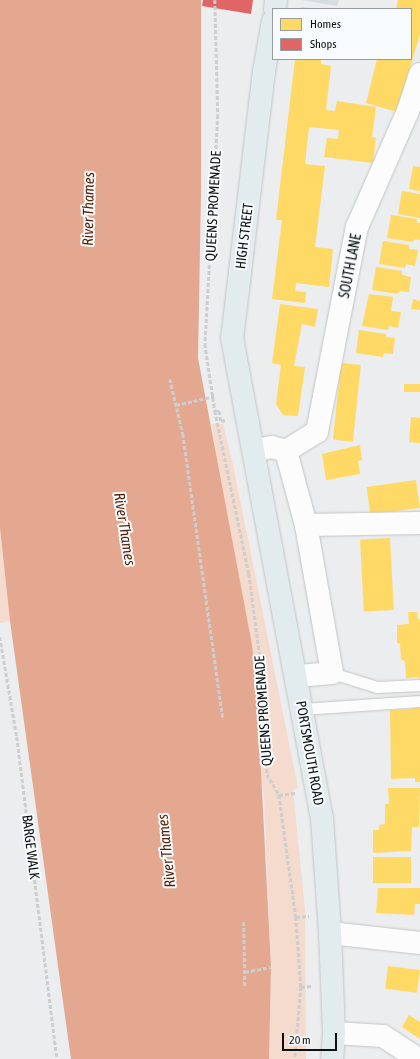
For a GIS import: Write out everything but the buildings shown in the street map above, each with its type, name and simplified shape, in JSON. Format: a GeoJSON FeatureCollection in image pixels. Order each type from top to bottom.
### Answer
{"type":"FeatureCollection","features":[{"type":"Feature","properties":{"kind":"main road","name":"HIGH STREET"},"geometry":{"type":"LineString","coordinates":[[254,450],[232,334],[263,78],[272,27]]}},
{"type":"Feature","properties":{"kind":"main road","name":"PORTSMOUTH ROAD"},"geometry":{"type":"LineString","coordinates":[[254,450],[322,818],[330,933],[334,1033],[332,1059]]}},
{"type":"Feature","properties":{"kind":"street","name":"SOUTH LANE"},"geometry":{"type":"LineString","coordinates":[[286,451],[317,432],[357,227],[408,111],[420,74]]}},
{"type":"Feature","properties":{"kind":"street"},"geometry":{"type":"LineString","coordinates":[[254,450],[272,447],[286,451],[306,526],[332,673],[296,676]]}},
{"type":"Feature","properties":{"kind":"street"},"geometry":{"type":"LineString","coordinates":[[306,526],[420,523]]}},
{"type":"Feature","properties":{"kind":"street"},"geometry":{"type":"LineString","coordinates":[[330,933],[420,943]]}},
{"type":"Feature","properties":{"kind":"street"},"geometry":{"type":"LineString","coordinates":[[334,1033],[383,1036],[418,1059]]}},
{"type":"Feature","properties":{"kind":"lane"},"geometry":{"type":"LineString","coordinates":[[332,673],[377,687],[420,685]]}},
{"type":"Feature","properties":{"kind":"lane"},"geometry":{"type":"LineString","coordinates":[[302,709],[420,701]]}},
{"type":"Feature","properties":{"kind":"path","name":"QUEENS PROMENADE"},"geometry":{"type":"LineString","coordinates":[[215,0],[218,115],[205,344],[249,574],[263,679],[267,774],[279,795],[296,918],[301,987],[296,1059]]}},
{"type":"Feature","properties":{"kind":"path"},"geometry":{"type":"LineString","coordinates":[[170,379],[184,442],[223,719]]}},
{"type":"Feature","properties":{"kind":"path"},"geometry":{"type":"LineString","coordinates":[[176,405],[214,396]]}},
{"type":"Feature","properties":{"kind":"path"},"geometry":{"type":"LineString","coordinates":[[217,411],[221,421],[225,420]]}},
{"type":"Feature","properties":{"kind":"path","name":"BARGE WALK"},"geometry":{"type":"LineString","coordinates":[[0,636],[16,737],[57,1059]]}},
{"type":"Feature","properties":{"kind":"path"},"geometry":{"type":"LineString","coordinates":[[279,795],[296,793]]}},
{"type":"Feature","properties":{"kind":"path"},"geometry":{"type":"LineString","coordinates":[[296,918],[313,917]]}},
{"type":"Feature","properties":{"kind":"path"},"geometry":{"type":"LineString","coordinates":[[244,922],[245,986]]}},
{"type":"Feature","properties":{"kind":"path"},"geometry":{"type":"LineString","coordinates":[[245,972],[271,967]]}},
{"type":"Feature","properties":{"kind":"path"},"geometry":{"type":"LineString","coordinates":[[301,987],[311,986]]}},
{"type":"Feature","properties":{"kind":"shaded area"},"geometry":{"type":"Polygon","coordinates":[[[301,0],[339,0],[337,6],[301,0]]]}},
{"type":"Feature","properties":{"kind":"shaded area"},"geometry":{"type":"Polygon","coordinates":[[[212,424],[223,424],[233,465],[298,788],[293,790],[305,910],[306,1059],[269,1059],[271,967],[264,798],[212,424]]]}},
{"type":"Feature","properties":{"kind":"shaded area"},"geometry":{"type":"Polygon","coordinates":[[[0,528],[10,621],[0,623],[0,528]]]}},
{"type":"Feature","properties":{"kind":"water","name":"River Thames"},"geometry":{"type":"Polygon","coordinates":[[[0,0],[201,0],[201,193],[198,358],[252,645],[257,693],[271,967],[269,1059],[71,1059],[10,621],[0,528],[0,0]]]}}]}
